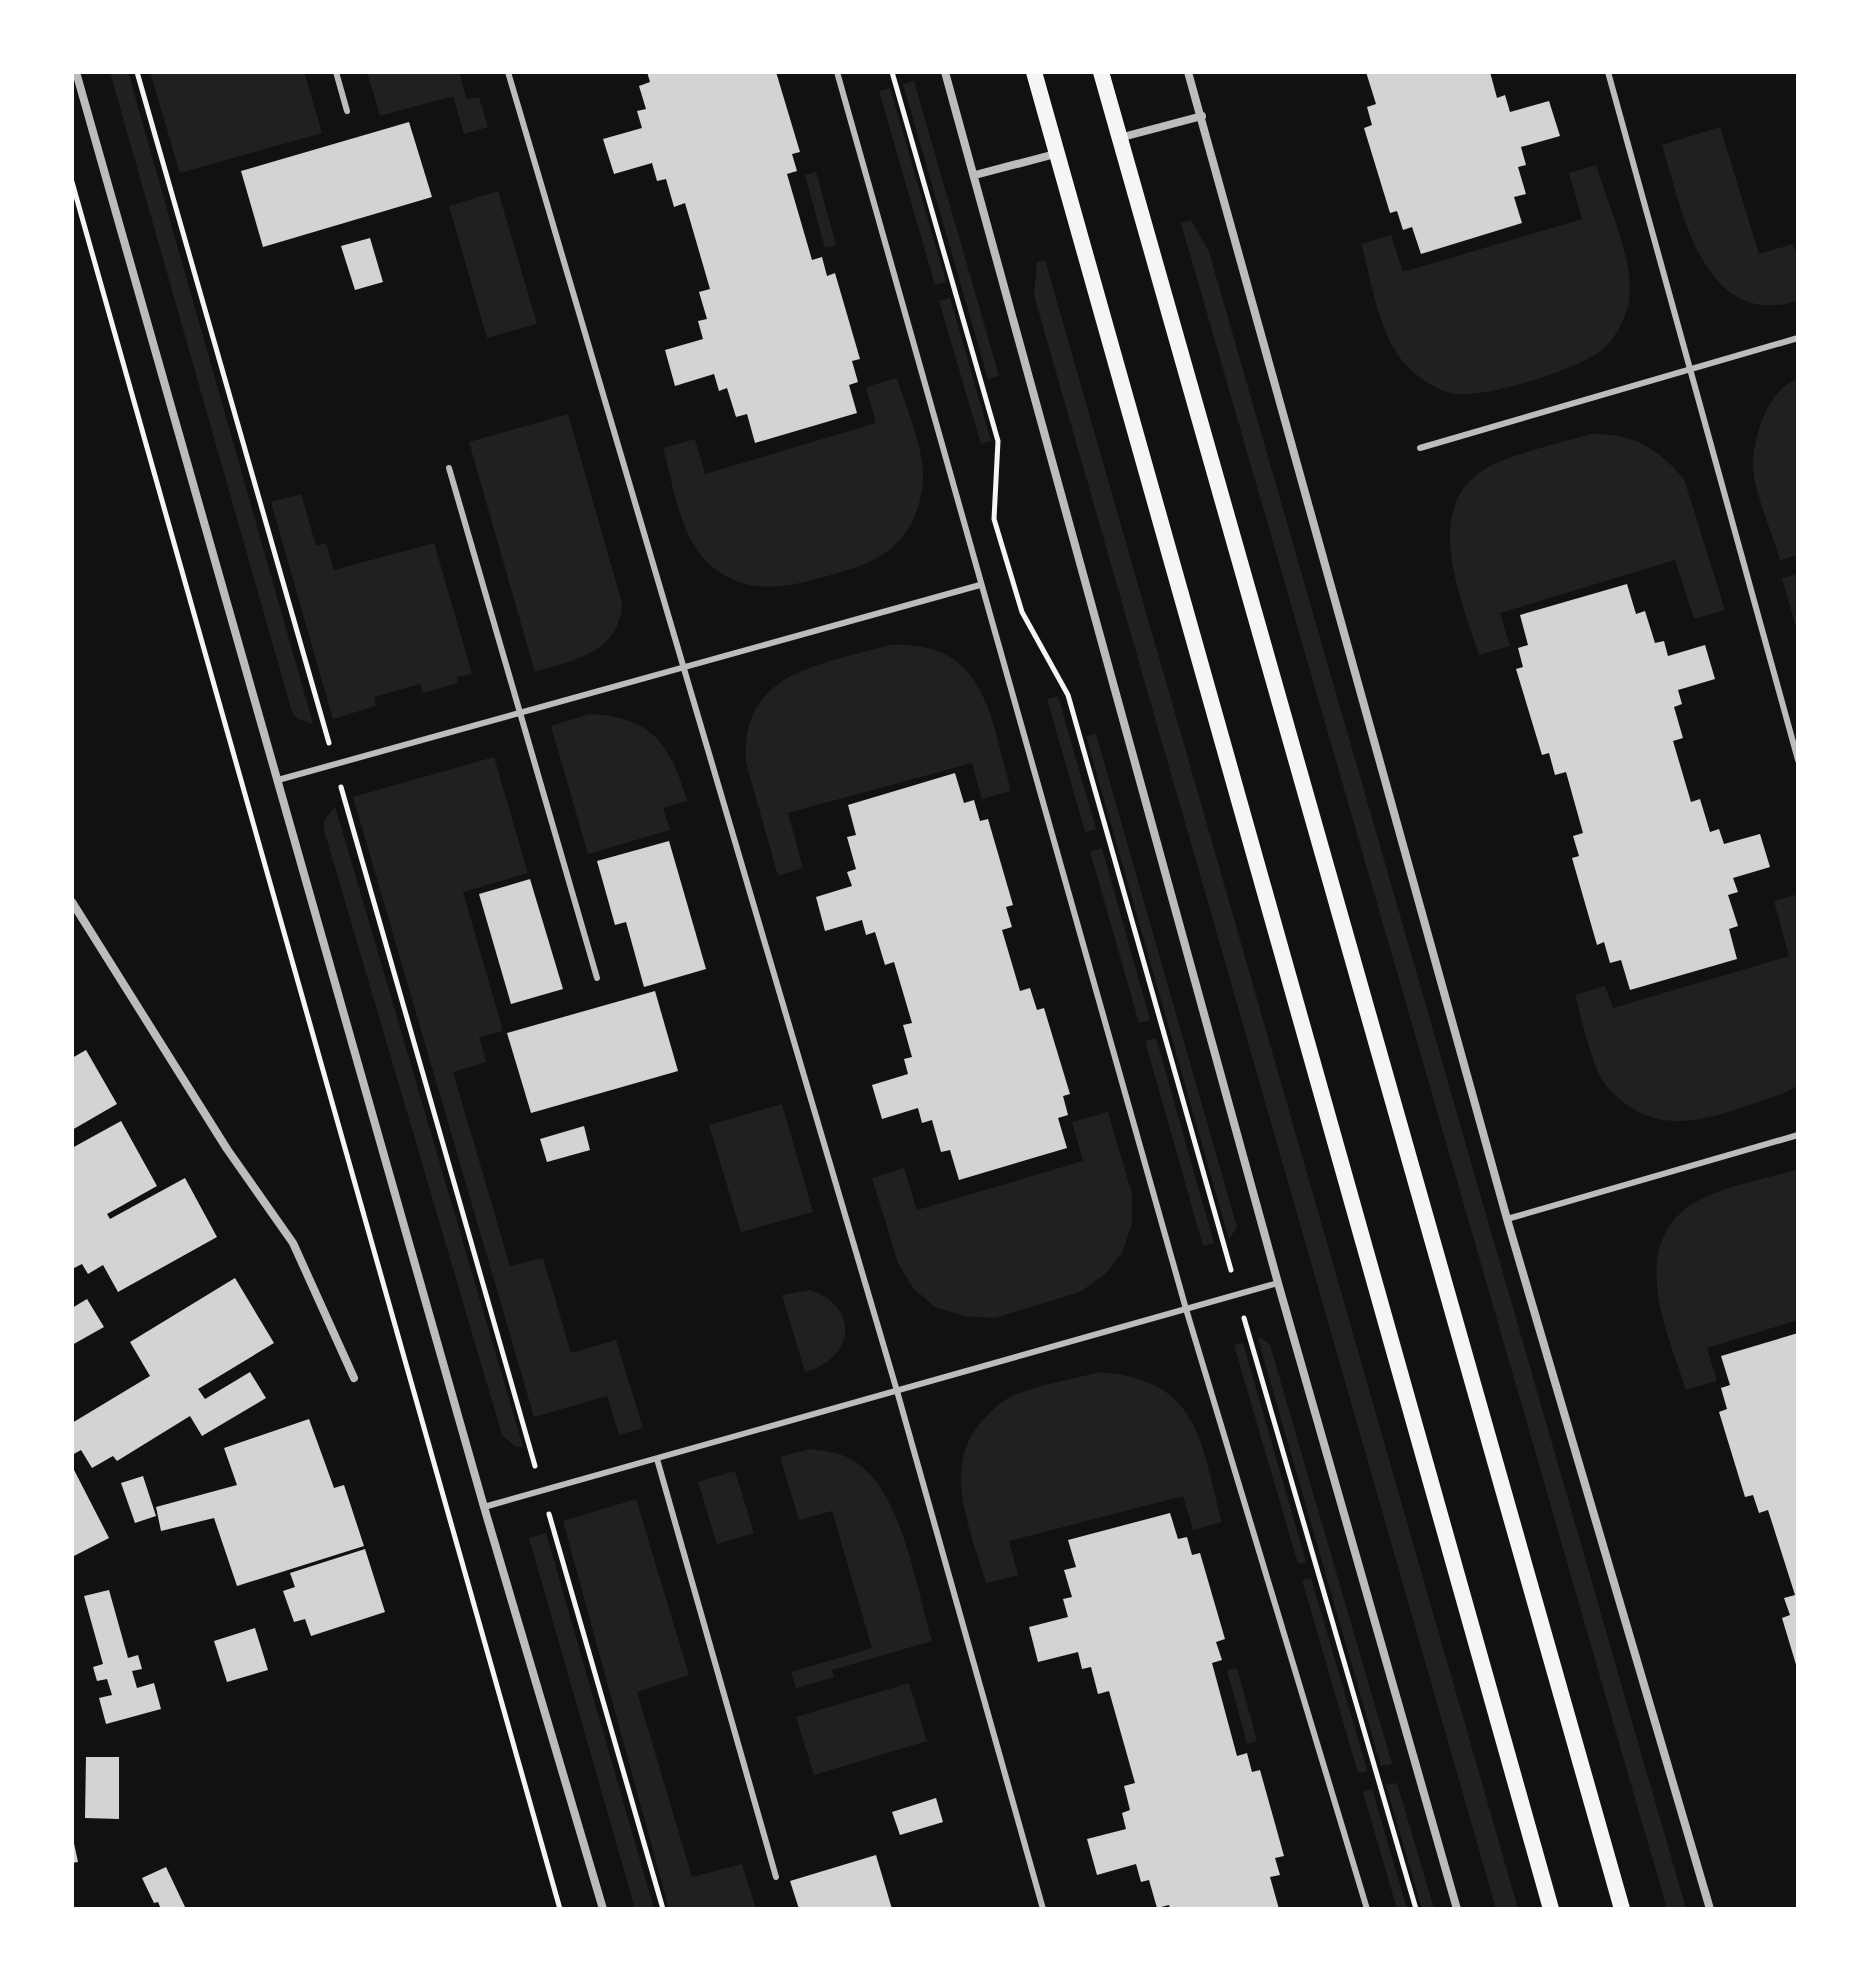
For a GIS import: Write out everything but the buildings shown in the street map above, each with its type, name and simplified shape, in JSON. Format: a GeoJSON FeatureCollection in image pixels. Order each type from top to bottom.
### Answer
{"type":"FeatureCollection","features":[{"type":"Feature","properties":{"kind":"main road"},"geometry":{"type":"LineString","coordinates":[[1034,72],[1551,1909]]}},
{"type":"Feature","properties":{"kind":"main road"},"geometry":{"type":"LineString","coordinates":[[1101,72],[1622,1909]]}},
{"type":"Feature","properties":{"kind":"street"},"geometry":{"type":"LineString","coordinates":[[76,72],[484,1507],[603,1909]]}},
{"type":"Feature","properties":{"kind":"street"},"geometry":{"type":"LineString","coordinates":[[945,72],[1278,1283],[1457,1909]]}},
{"type":"Feature","properties":{"kind":"street"},"geometry":{"type":"LineString","coordinates":[[1188,72],[1507,1219],[1710,1909]]}},
{"type":"Feature","properties":{"kind":"street"},"geometry":{"type":"LineString","coordinates":[[1119,138],[1202,116]]}},
{"type":"Feature","properties":{"kind":"street"},"geometry":{"type":"LineString","coordinates":[[975,175],[1059,153]]}},
{"type":"Feature","properties":{"kind":"street"},"geometry":{"type":"LineString","coordinates":[[72,902],[227,1149],[293,1243],[354,1378]]}},
{"type":"Feature","properties":{"kind":"lane"},"geometry":{"type":"LineString","coordinates":[[336,72],[347,111]]}},
{"type":"Feature","properties":{"kind":"lane"},"geometry":{"type":"LineString","coordinates":[[508,72],[897,1391],[1043,1909]]}},
{"type":"Feature","properties":{"kind":"lane"},"geometry":{"type":"LineString","coordinates":[[837,72],[1186,1309],[1367,1909]]}},
{"type":"Feature","properties":{"kind":"lane"},"geometry":{"type":"LineString","coordinates":[[1608,72],[1798,760]]}},
{"type":"Feature","properties":{"kind":"lane"},"geometry":{"type":"LineString","coordinates":[[1420,448],[1798,338]]}},
{"type":"Feature","properties":{"kind":"lane"},"geometry":{"type":"LineString","coordinates":[[449,468],[597,978]]}},
{"type":"Feature","properties":{"kind":"lane"},"geometry":{"type":"LineString","coordinates":[[278,780],[980,585]]}},
{"type":"Feature","properties":{"kind":"lane"},"geometry":{"type":"LineString","coordinates":[[1507,1219],[1798,1135]]}},
{"type":"Feature","properties":{"kind":"lane"},"geometry":{"type":"LineString","coordinates":[[484,1507],[1278,1283]]}},
{"type":"Feature","properties":{"kind":"lane"},"geometry":{"type":"LineString","coordinates":[[657,1459],[776,1877]]}},
{"type":"Feature","properties":{"kind":"path"},"geometry":{"type":"LineString","coordinates":[[137,72],[663,1909]]}},
{"type":"Feature","properties":{"kind":"path"},"geometry":{"type":"LineString","coordinates":[[892,72],[998,441],[994,519],[1022,612],[1068,695],[1416,1909]]}},
{"type":"Feature","properties":{"kind":"path"},"geometry":{"type":"LineString","coordinates":[[72,182],[560,1909]]}},
{"type":"Feature","properties":{"kind":"shaded area"},"geometry":{"type":"Polygon","coordinates":[[[110,72],[128,72],[313,724],[298,719],[292,712],[110,72]]]}},
{"type":"Feature","properties":{"kind":"shaded area"},"geometry":{"type":"Polygon","coordinates":[[[150,72],[304,72],[322,133],[180,173],[150,72]]]}},
{"type":"Feature","properties":{"kind":"shaded area"},"geometry":{"type":"Polygon","coordinates":[[[367,72],[459,72],[467,100],[479,97],[488,127],[464,134],[453,96],[380,116],[367,72]]]}},
{"type":"Feature","properties":{"kind":"shaded area"},"geometry":{"type":"Polygon","coordinates":[[[914,81],[999,376],[988,379],[903,84],[914,81]]]}},
{"type":"Feature","properties":{"kind":"shaded area"},"geometry":{"type":"Polygon","coordinates":[[[890,88],[946,282],[935,285],[879,91],[890,88]]]}},
{"type":"Feature","properties":{"kind":"shaded area"},"geometry":{"type":"Polygon","coordinates":[[[1720,127],[1759,254],[1793,244],[1798,261],[1798,301],[1765,305],[1739,298],[1718,281],[1702,258],[1689,230],[1662,145],[1720,127]]]}},
{"type":"Feature","properties":{"kind":"shaded area"},"geometry":{"type":"Polygon","coordinates":[[[1596,165],[1624,251],[1630,285],[1626,313],[1609,343],[1593,356],[1555,373],[1510,387],[1469,394],[1449,392],[1430,384],[1413,371],[1398,355],[1383,326],[1361,244],[1391,235],[1403,272],[1582,219],[1569,173],[1596,165]]]}},
{"type":"Feature","properties":{"kind":"shaded area"},"geometry":{"type":"Polygon","coordinates":[[[816,172],[836,245],[825,248],[805,175],[816,172]]]}},
{"type":"Feature","properties":{"kind":"shaded area"},"geometry":{"type":"Polygon","coordinates":[[[498,191],[537,324],[487,338],[449,206],[498,191]]]}},
{"type":"Feature","properties":{"kind":"shaded area"},"geometry":{"type":"Polygon","coordinates":[[[1191,220],[1209,252],[1686,1909],[1667,1909],[1181,223],[1191,220]]]}},
{"type":"Feature","properties":{"kind":"shaded area"},"geometry":{"type":"Polygon","coordinates":[[[1045,260],[1518,1909],[1496,1909],[1034,295],[1037,262],[1045,260]]]}},
{"type":"Feature","properties":{"kind":"shaded area"},"geometry":{"type":"Polygon","coordinates":[[[950,298],[991,441],[981,444],[939,301],[950,298]]]}},
{"type":"Feature","properties":{"kind":"shaded area"},"geometry":{"type":"Polygon","coordinates":[[[897,378],[920,452],[923,482],[915,516],[896,544],[857,567],[781,586],[766,587],[735,581],[706,561],[683,523],[663,448],[695,439],[705,474],[876,423],[866,387],[897,378]]]}},
{"type":"Feature","properties":{"kind":"shaded area"},"geometry":{"type":"Polygon","coordinates":[[[1798,379],[1798,555],[1780,560],[1756,487],[1754,450],[1769,406],[1777,394],[1798,379]]]}},
{"type":"Feature","properties":{"kind":"shaded area"},"geometry":{"type":"Polygon","coordinates":[[[568,414],[622,603],[619,620],[604,644],[579,658],[535,672],[469,442],[568,414]]]}},
{"type":"Feature","properties":{"kind":"shaded area"},"geometry":{"type":"Polygon","coordinates":[[[1591,434],[1619,436],[1643,444],[1684,479],[1725,610],[1694,619],[1675,560],[1500,613],[1510,646],[1479,655],[1462,605],[1450,550],[1451,523],[1457,499],[1472,479],[1497,463],[1591,434]]]}},
{"type":"Feature","properties":{"kind":"shaded area"},"geometry":{"type":"Polygon","coordinates":[[[301,494],[316,546],[326,543],[334,570],[434,543],[472,674],[457,677],[458,683],[423,693],[420,684],[374,697],[376,706],[333,719],[271,502],[301,494]]]}},
{"type":"Feature","properties":{"kind":"shaded area"},"geometry":{"type":"Polygon","coordinates":[[[1798,574],[1798,631],[1797,631],[1782,578],[1798,574]]]}},
{"type":"Feature","properties":{"kind":"shaded area"},"geometry":{"type":"Polygon","coordinates":[[[889,645],[922,647],[946,655],[965,669],[979,688],[989,711],[1011,791],[982,799],[972,763],[788,813],[803,868],[778,876],[746,762],[748,732],[756,708],[771,690],[790,677],[812,667],[889,645]]]}},
{"type":"Feature","properties":{"kind":"shaded area"},"geometry":{"type":"Polygon","coordinates":[[[1058,696],[1096,829],[1085,832],[1047,699],[1058,696]]]}},
{"type":"Feature","properties":{"kind":"shaded area"},"geometry":{"type":"Polygon","coordinates":[[[589,714],[629,721],[656,737],[665,749],[674,764],[687,801],[663,808],[670,830],[588,854],[551,726],[589,714]]]}},
{"type":"Feature","properties":{"kind":"shaded area"},"geometry":{"type":"Polygon","coordinates":[[[1096,734],[1237,1227],[1229,1239],[1086,736],[1096,734]]]}},
{"type":"Feature","properties":{"kind":"shaded area"},"geometry":{"type":"Polygon","coordinates":[[[494,757],[528,873],[463,892],[503,1031],[479,1037],[486,1062],[453,1072],[510,1266],[543,1258],[571,1353],[616,1340],[643,1428],[619,1435],[607,1396],[534,1417],[353,797],[494,757]]]}},
{"type":"Feature","properties":{"kind":"shaded area"},"geometry":{"type":"Polygon","coordinates":[[[335,806],[523,1447],[516,1447],[502,1435],[324,830],[324,821],[335,806]]]}},
{"type":"Feature","properties":{"kind":"shaded area"},"geometry":{"type":"Polygon","coordinates":[[[1102,848],[1150,1020],[1139,1023],[1090,851],[1102,848]]]}},
{"type":"Feature","properties":{"kind":"shaded area"},"geometry":{"type":"Polygon","coordinates":[[[1798,894],[1798,1085],[1785,1093],[1725,1113],[1684,1121],[1645,1115],[1614,1094],[1598,1072],[1575,995],[1605,986],[1613,1008],[1789,956],[1774,901],[1798,894]]]}},
{"type":"Feature","properties":{"kind":"shaded area"},"geometry":{"type":"Polygon","coordinates":[[[1156,1038],[1214,1243],[1203,1246],[1145,1041],[1156,1038]]]}},
{"type":"Feature","properties":{"kind":"shaded area"},"geometry":{"type":"Polygon","coordinates":[[[782,1104],[813,1212],[741,1232],[709,1125],[782,1104]]]}},
{"type":"Feature","properties":{"kind":"shaded area"},"geometry":{"type":"Polygon","coordinates":[[[1108,1112],[1132,1194],[1132,1223],[1122,1253],[1105,1274],[1080,1292],[995,1318],[964,1316],[935,1307],[913,1288],[898,1263],[872,1178],[904,1168],[917,1210],[1083,1161],[1072,1122],[1108,1112]]]}},
{"type":"Feature","properties":{"kind":"shaded area"},"geometry":{"type":"Polygon","coordinates":[[[1798,1169],[1798,1320],[1707,1348],[1717,1381],[1686,1390],[1658,1295],[1660,1247],[1670,1225],[1688,1207],[1713,1194],[1798,1169]]]}},
{"type":"Feature","properties":{"kind":"shaded area"},"geometry":{"type":"Polygon","coordinates":[[[810,1290],[838,1308],[845,1332],[842,1345],[834,1356],[805,1372],[782,1295],[810,1290]]]}},
{"type":"Feature","properties":{"kind":"shaded area"},"geometry":{"type":"Polygon","coordinates":[[[1262,1338],[1270,1345],[1392,1764],[1381,1766],[1258,1339],[1262,1338]]]}},
{"type":"Feature","properties":{"kind":"shaded area"},"geometry":{"type":"Polygon","coordinates":[[[1243,1343],[1306,1562],[1298,1564],[1234,1345],[1243,1343]]]}},
{"type":"Feature","properties":{"kind":"shaded area"},"geometry":{"type":"Polygon","coordinates":[[[1100,1372],[1133,1377],[1158,1387],[1177,1401],[1200,1441],[1222,1522],[1193,1530],[1183,1496],[1009,1541],[1018,1575],[986,1583],[963,1499],[963,1458],[970,1438],[990,1412],[1012,1396],[1100,1372]]]}},
{"type":"Feature","properties":{"kind":"shaded area"},"geometry":{"type":"Polygon","coordinates":[[[810,1449],[851,1459],[868,1473],[883,1492],[905,1541],[932,1641],[832,1670],[834,1677],[796,1688],[791,1672],[872,1648],[832,1511],[799,1520],[780,1457],[810,1449]]]}},
{"type":"Feature","properties":{"kind":"shaded area"},"geometry":{"type":"Polygon","coordinates":[[[735,1471],[754,1533],[717,1544],[698,1482],[735,1471]]]}},
{"type":"Feature","properties":{"kind":"shaded area"},"geometry":{"type":"Polygon","coordinates":[[[636,1499],[689,1675],[637,1692],[692,1877],[742,1864],[756,1909],[669,1909],[563,1521],[636,1499]]]}},
{"type":"Feature","properties":{"kind":"shaded area"},"geometry":{"type":"Polygon","coordinates":[[[546,1533],[654,1909],[635,1909],[529,1538],[546,1533]]]}},
{"type":"Feature","properties":{"kind":"shaded area"},"geometry":{"type":"Polygon","coordinates":[[[1311,1578],[1367,1771],[1358,1773],[1302,1580],[1311,1578]]]}},
{"type":"Feature","properties":{"kind":"shaded area"},"geometry":{"type":"Polygon","coordinates":[[[1237,1668],[1257,1741],[1247,1744],[1227,1670],[1237,1668]]]}},
{"type":"Feature","properties":{"kind":"shaded area"},"geometry":{"type":"Polygon","coordinates":[[[909,1683],[927,1741],[814,1775],[796,1717],[909,1683]]]}},
{"type":"Feature","properties":{"kind":"shaded area"},"geometry":{"type":"Polygon","coordinates":[[[1397,1783],[1434,1909],[1422,1909],[1386,1785],[1397,1783]]]}},
{"type":"Feature","properties":{"kind":"shaded area"},"geometry":{"type":"Polygon","coordinates":[[[1372,1789],[1407,1909],[1397,1909],[1363,1792],[1372,1789]]]}}]}
